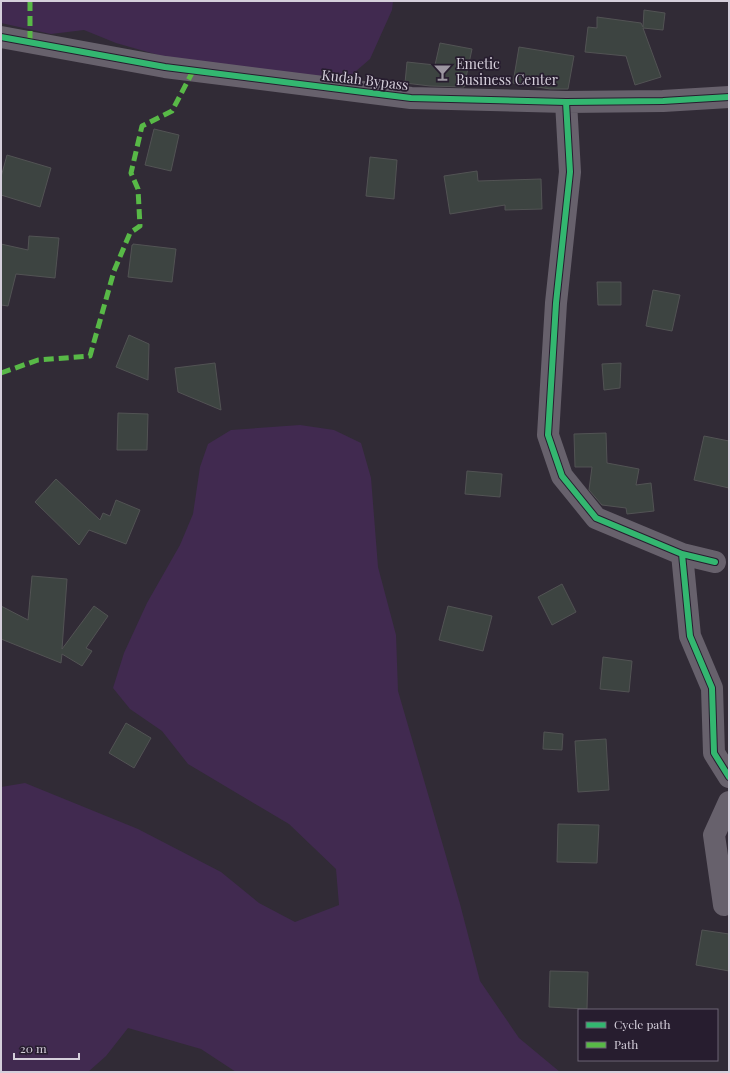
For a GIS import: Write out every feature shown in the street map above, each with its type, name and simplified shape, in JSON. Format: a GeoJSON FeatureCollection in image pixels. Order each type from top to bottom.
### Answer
{"type":"FeatureCollection","features":[{"type":"Feature","properties":{"kind":"street","name":"Kudah Bypass"},"geometry":{"type":"LineString","coordinates":[[1,37],[165,67],[411,98],[566,102],[663,101],[729,97]]}},
{"type":"Feature","properties":{"kind":"street"},"geometry":{"type":"LineString","coordinates":[[566,102],[570,172],[556,303],[548,435],[562,476],[596,518],[682,554],[715,562]]}},
{"type":"Feature","properties":{"kind":"street"},"geometry":{"type":"LineString","coordinates":[[682,554],[690,636],[712,688],[714,753],[729,778]]}},
{"type":"Feature","properties":{"kind":"street"},"geometry":{"type":"LineString","coordinates":[[724,905],[714,835],[729,802]]}},
{"type":"Feature","properties":{"kind":"shaded area"},"geometry":{"type":"Polygon","coordinates":[[[1,1],[393,1],[392,10],[370,59],[341,84],[197,66],[116,43],[84,30],[51,34],[1,23],[1,1]]]}},
{"type":"Feature","properties":{"kind":"shaded area"},"geometry":{"type":"Polygon","coordinates":[[[300,425],[334,430],[361,443],[371,478],[378,567],[396,635],[398,691],[460,904],[480,981],[519,1038],[560,1072],[236,1072],[201,1049],[128,1028],[106,1056],[88,1072],[1,1072],[1,787],[25,783],[138,829],[221,872],[259,903],[295,922],[339,905],[336,869],[289,824],[188,764],[162,731],[130,709],[113,688],[124,653],[147,603],[180,545],[193,514],[200,467],[208,444],[231,430],[300,425]]]}},
{"type":"Feature","properties":{"kind":"building"},"geometry":{"type":"Polygon","coordinates":[[[644,10],[665,13],[663,30],[643,28],[661,77],[635,85],[626,56],[585,52],[588,27],[597,28],[597,17],[641,23],[643,27],[644,10]]]}},
{"type":"Feature","properties":{"kind":"building"},"geometry":{"type":"Polygon","coordinates":[[[440,43],[472,49],[464,87],[430,86],[405,83],[407,62],[435,65],[440,43]]]}},
{"type":"Feature","properties":{"kind":"building"},"geometry":{"type":"Polygon","coordinates":[[[519,47],[574,56],[568,89],[550,89],[513,83],[519,47]]]}},
{"type":"Feature","properties":{"kind":"building"},"geometry":{"type":"Polygon","coordinates":[[[154,129],[179,135],[171,171],[145,165],[154,129]]]}},
{"type":"Feature","properties":{"kind":"building"},"geometry":{"type":"Polygon","coordinates":[[[7,155],[51,168],[40,207],[1,195],[1,177],[7,155]]]}},
{"type":"Feature","properties":{"kind":"building"},"geometry":{"type":"Polygon","coordinates":[[[370,157],[397,160],[394,199],[366,196],[370,157]]]}},
{"type":"Feature","properties":{"kind":"building"},"geometry":{"type":"Polygon","coordinates":[[[477,171],[478,181],[541,179],[542,209],[505,210],[505,205],[450,214],[444,176],[477,171]]]}},
{"type":"Feature","properties":{"kind":"building"},"geometry":{"type":"Polygon","coordinates":[[[29,236],[59,238],[55,278],[16,274],[8,306],[1,305],[1,244],[28,250],[29,236]]]}},
{"type":"Feature","properties":{"kind":"building"},"geometry":{"type":"Polygon","coordinates":[[[133,244],[176,249],[172,282],[128,277],[133,244]]]}},
{"type":"Feature","properties":{"kind":"building"},"geometry":{"type":"Polygon","coordinates":[[[597,282],[621,282],[621,305],[598,305],[597,282]]]}},
{"type":"Feature","properties":{"kind":"building"},"geometry":{"type":"Polygon","coordinates":[[[653,290],[680,295],[672,331],[646,326],[653,290]]]}},
{"type":"Feature","properties":{"kind":"building"},"geometry":{"type":"Polygon","coordinates":[[[129,335],[149,344],[148,380],[116,367],[129,335]]]}},
{"type":"Feature","properties":{"kind":"building"},"geometry":{"type":"Polygon","coordinates":[[[215,363],[221,410],[178,392],[175,368],[215,363]]]}},
{"type":"Feature","properties":{"kind":"building"},"geometry":{"type":"Polygon","coordinates":[[[621,363],[620,388],[604,390],[602,364],[621,363]]]}},
{"type":"Feature","properties":{"kind":"building"},"geometry":{"type":"Polygon","coordinates":[[[118,413],[148,414],[147,450],[117,450],[118,413]]]}},
{"type":"Feature","properties":{"kind":"building"},"geometry":{"type":"Polygon","coordinates":[[[606,433],[607,463],[639,469],[636,485],[651,483],[654,511],[627,514],[626,508],[602,505],[589,490],[592,467],[575,467],[574,434],[606,433]]]}},
{"type":"Feature","properties":{"kind":"building"},"geometry":{"type":"Polygon","coordinates":[[[704,436],[729,441],[729,488],[694,480],[704,436]]]}},
{"type":"Feature","properties":{"kind":"building"},"geometry":{"type":"Polygon","coordinates":[[[467,471],[502,474],[500,497],[465,494],[467,471]]]}},
{"type":"Feature","properties":{"kind":"building"},"geometry":{"type":"Polygon","coordinates":[[[56,479],[100,520],[103,513],[110,516],[116,500],[140,510],[126,544],[89,530],[79,545],[35,502],[56,479]]]}},
{"type":"Feature","properties":{"kind":"building"},"geometry":{"type":"Polygon","coordinates":[[[32,576],[67,579],[62,649],[94,606],[108,616],[86,648],[92,651],[82,666],[62,654],[61,663],[1,639],[1,606],[28,620],[32,576]]]}},
{"type":"Feature","properties":{"kind":"building"},"geometry":{"type":"Polygon","coordinates":[[[562,584],[576,612],[552,625],[538,597],[562,584]]]}},
{"type":"Feature","properties":{"kind":"building"},"geometry":{"type":"Polygon","coordinates":[[[448,606],[492,616],[483,651],[439,640],[448,606]]]}},
{"type":"Feature","properties":{"kind":"building"},"geometry":{"type":"Polygon","coordinates":[[[603,657],[632,661],[629,692],[600,689],[603,657]]]}},
{"type":"Feature","properties":{"kind":"building"},"geometry":{"type":"Polygon","coordinates":[[[126,723],[151,738],[134,768],[109,753],[126,723]]]}},
{"type":"Feature","properties":{"kind":"building"},"geometry":{"type":"Polygon","coordinates":[[[544,732],[563,734],[562,750],[543,749],[544,732]]]}},
{"type":"Feature","properties":{"kind":"building"},"geometry":{"type":"Polygon","coordinates":[[[606,739],[609,790],[578,792],[575,741],[606,739]]]}},
{"type":"Feature","properties":{"kind":"building"},"geometry":{"type":"Polygon","coordinates":[[[558,824],[599,825],[597,863],[557,862],[558,824]]]}},
{"type":"Feature","properties":{"kind":"building"},"geometry":{"type":"Polygon","coordinates":[[[702,930],[729,934],[729,971],[696,965],[702,930]]]}},
{"type":"Feature","properties":{"kind":"building"},"geometry":{"type":"Polygon","coordinates":[[[550,971],[588,972],[587,1009],[549,1007],[550,971]]]}},
{"type":"Feature","properties":{"kind":"marked path"},"geometry":{"type":"LineString","coordinates":[[30,1],[30,43]]}},
{"type":"Feature","properties":{"kind":"marked path"},"geometry":{"type":"LineString","coordinates":[[1,373],[38,360],[90,356],[114,271],[130,233],[140,226],[138,189],[131,173],[142,126],[172,111],[193,71]]}},
{"type":"Feature","properties":{"kind":"cycle path"},"geometry":{"type":"LineString","coordinates":[[1,37],[165,67],[411,98],[566,102],[663,101],[729,97]]}},
{"type":"Feature","properties":{"kind":"cycle path"},"geometry":{"type":"LineString","coordinates":[[566,102],[570,172],[556,303],[548,435],[562,476],[596,518],[682,554],[715,562]]}},
{"type":"Feature","properties":{"kind":"cycle path"},"geometry":{"type":"LineString","coordinates":[[682,554],[690,636],[712,688],[714,753],[729,777]]}},
{"type":"Feature","properties":{"kind":"place","name":"Emetic Business Center"},"geometry":{"type":"Point","coordinates":[443,72]}}]}
